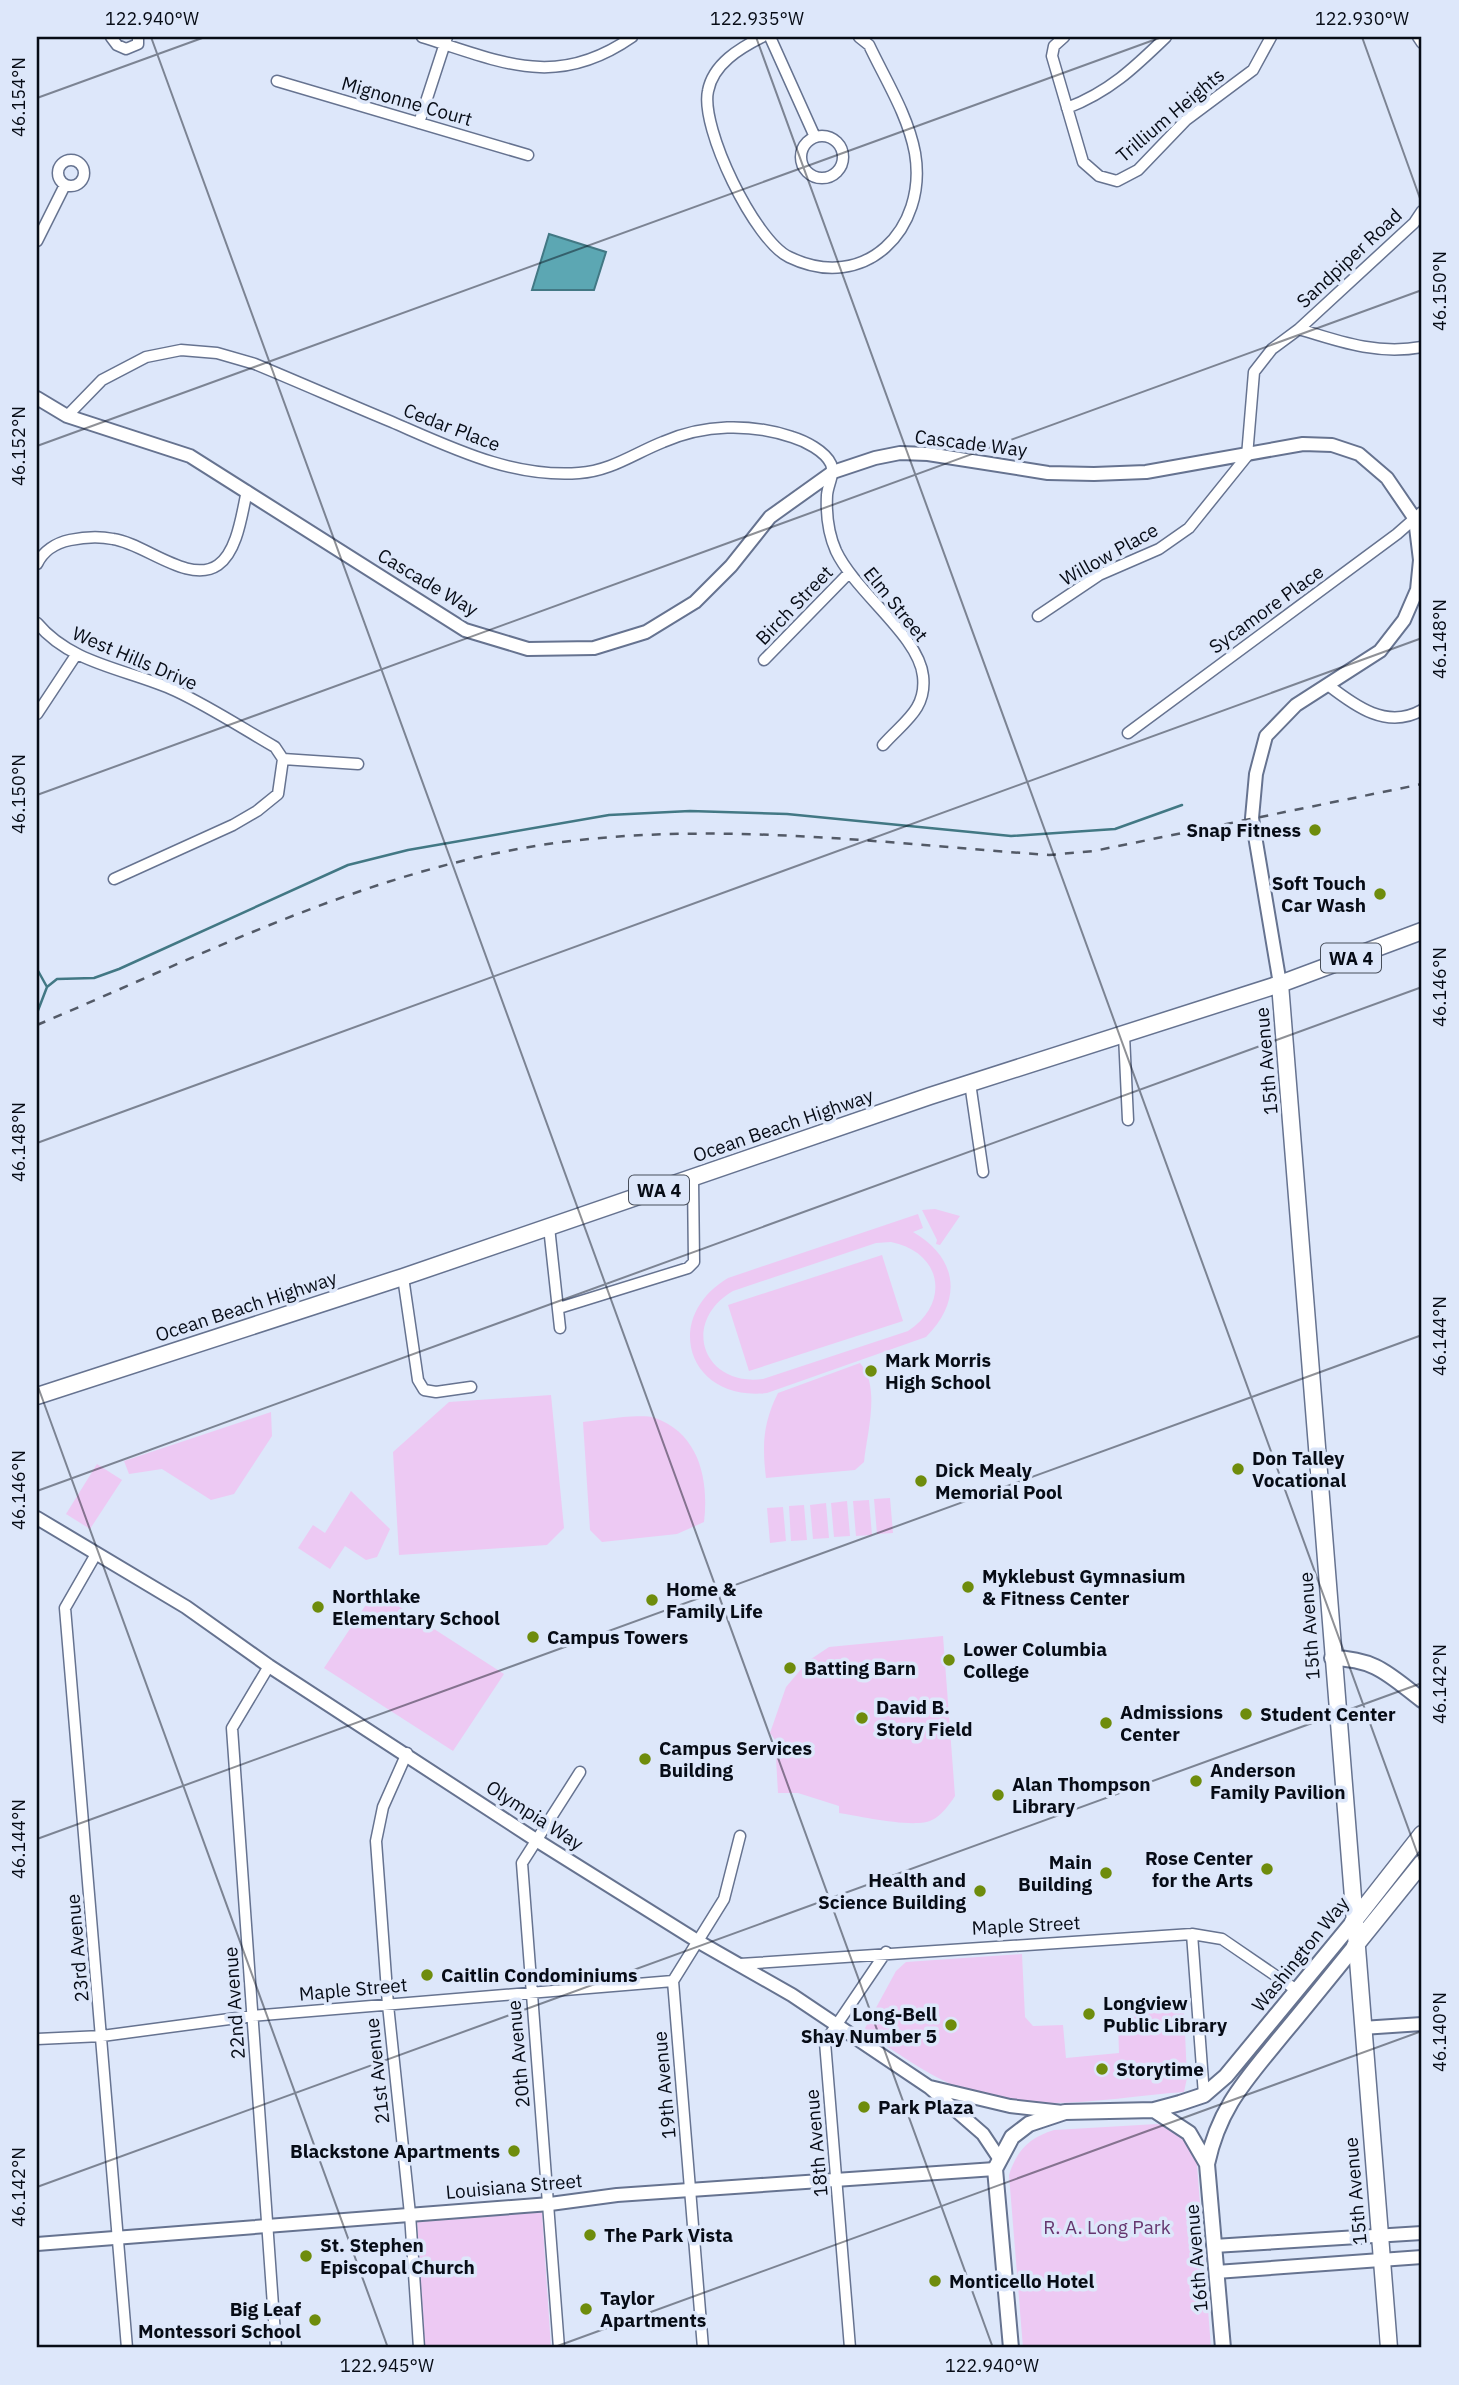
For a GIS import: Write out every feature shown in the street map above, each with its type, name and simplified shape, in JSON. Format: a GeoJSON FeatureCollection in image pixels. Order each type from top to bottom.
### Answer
{"type":"FeatureCollection","features":[{"type":"Feature","properties":{"kind":"main road","name":"Ocean Beach Highway"},"geometry":{"type":"LineString","coordinates":[[37,1396],[403,1277],[970,1083],[1280,984],[1422,931]]}},
{"type":"Feature","properties":{"kind":"main road","name":"15th Avenue"},"geometry":{"type":"LineString","coordinates":[[1280,984],[1389,2348]]}},
{"type":"Feature","properties":{"kind":"main road"},"geometry":{"type":"LineString","coordinates":[[1332,1658],[1359,1658],[1377,1666],[1422,1700]]}},
{"type":"Feature","properties":{"kind":"main road","name":"Washington Way"},"geometry":{"type":"LineString","coordinates":[[1204,2095],[1226,2076],[1297,1991],[1422,1834]]}},
{"type":"Feature","properties":{"kind":"main road","name":"Washington Way"},"geometry":{"type":"LineString","coordinates":[[1252,2069],[1422,1863]]}},
{"type":"Feature","properties":{"kind":"main road","name":"16th Avenue"},"geometry":{"type":"LineString","coordinates":[[1223,2348],[1207,2164],[1221,2117],[1252,2069]]}},
{"type":"Feature","properties":{"kind":"main road"},"geometry":{"type":"LineString","coordinates":[[1011,2348],[997,2164],[1012,2137],[1028,2124],[1065,2112],[1154,2110],[1204,2095]]}},
{"type":"Feature","properties":{"kind":"main road","name":"16th Avenue"},"geometry":{"type":"LineString","coordinates":[[1154,2110],[1189,2133],[1207,2164]]}},
{"type":"Feature","properties":{"kind":"street"},"geometry":{"type":"LineString","coordinates":[[111,37],[117,45],[126,49],[138,44],[138,37]]}},
{"type":"Feature","properties":{"kind":"street"},"geometry":{"type":"LineString","coordinates":[[422,37],[446,40],[542,69],[578,65],[610,52],[632,37]]}},
{"type":"Feature","properties":{"kind":"street"},"geometry":{"type":"LineString","coordinates":[[762,37],[739,48],[718,69],[707,91],[710,120],[730,177],[766,238],[788,257],[814,265],[841,268],[867,261],[891,245],[908,218],[916,191],[915,153],[906,123],[869,46],[859,37]]}},
{"type":"Feature","properties":{"kind":"street"},"geometry":{"type":"LineString","coordinates":[[770,37],[815,137]]}},
{"type":"Feature","properties":{"kind":"street","name":"Trillium Heights"},"geometry":{"type":"LineString","coordinates":[[1064,37],[1054,46],[1052,56],[1083,162],[1099,176],[1117,181],[1138,170],[1186,120],[1253,70],[1271,37]]}},
{"type":"Feature","properties":{"kind":"street"},"geometry":{"type":"LineString","coordinates":[[1067,108],[1097,97],[1130,72],[1166,37]]}},
{"type":"Feature","properties":{"kind":"street"},"geometry":{"type":"LineString","coordinates":[[1418,37],[1422,43]]}},
{"type":"Feature","properties":{"kind":"street"},"geometry":{"type":"LineString","coordinates":[[419,123],[446,40]]}},
{"type":"Feature","properties":{"kind":"street","name":"Mignonne Court"},"geometry":{"type":"LineString","coordinates":[[277,81],[528,155]]}},
{"type":"Feature","properties":{"kind":"street"},"geometry":{"type":"LineString","coordinates":[[815,137],[834,140],[842,150],[840,169],[829,178],[814,178],[803,168],[801,154],[808,141],[815,137]]}},
{"type":"Feature","properties":{"kind":"street"},"geometry":{"type":"LineString","coordinates":[[37,241],[65,185]]}},
{"type":"Feature","properties":{"kind":"street","name":"Sandpiper Road"},"geometry":{"type":"LineString","coordinates":[[1247,456],[1254,372],[1272,349],[1299,329],[1413,223],[1422,211]]}},
{"type":"Feature","properties":{"kind":"street"},"geometry":{"type":"LineString","coordinates":[[1299,329],[1360,349],[1401,351],[1422,347]]}},
{"type":"Feature","properties":{"kind":"street","name":"Cedar Place"},"geometry":{"type":"LineString","coordinates":[[67,416],[102,380],[146,357],[193,351],[217,353],[255,364],[476,459],[531,472],[581,473],[620,464],[664,441],[704,429],[749,426],[794,437],[821,453],[831,463],[833,472]]}},
{"type":"Feature","properties":{"kind":"street","name":"Cascade Way"},"geometry":{"type":"LineString","coordinates":[[37,398],[67,416],[190,456],[465,630],[528,649],[594,648],[646,632],[695,602],[731,566],[769,516],[833,472],[875,458],[900,453],[960,458],[1048,473],[1094,474],[1146,472],[1303,444],[1332,445],[1359,454],[1387,478],[1418,515],[1420,560],[1417,590],[1404,620],[1380,651],[1296,705],[1266,736],[1256,774],[1252,818],[1280,984]]}},
{"type":"Feature","properties":{"kind":"street","name":"Willow Place"},"geometry":{"type":"LineString","coordinates":[[1038,616],[1099,575],[1159,549],[1189,528],[1247,456]]}},
{"type":"Feature","properties":{"kind":"street","name":"Elm Street"},"geometry":{"type":"LineString","coordinates":[[833,472],[827,492],[827,523],[835,550],[848,573],[912,646],[923,673],[923,699],[911,719],[883,745]]}},
{"type":"Feature","properties":{"kind":"street"},"geometry":{"type":"LineString","coordinates":[[37,564],[41,554],[63,542],[95,538],[115,539],[156,554],[181,569],[201,571],[219,565],[230,549],[247,491]]}},
{"type":"Feature","properties":{"kind":"street","name":"Sycamore Place"},"geometry":{"type":"LineString","coordinates":[[1128,733],[1418,515]]}},
{"type":"Feature","properties":{"kind":"street","name":"Birch Street"},"geometry":{"type":"LineString","coordinates":[[764,660],[848,573]]}},
{"type":"Feature","properties":{"kind":"street","name":"West Hills Drive"},"geometry":{"type":"LineString","coordinates":[[37,622],[51,639],[76,655],[175,691],[275,747],[283,759]]}},
{"type":"Feature","properties":{"kind":"street"},"geometry":{"type":"LineString","coordinates":[[37,714],[76,655]]}},
{"type":"Feature","properties":{"kind":"street"},"geometry":{"type":"LineString","coordinates":[[1328,685],[1362,710],[1393,718],[1422,710]]}},
{"type":"Feature","properties":{"kind":"street"},"geometry":{"type":"LineString","coordinates":[[114,879],[257,811],[278,794],[283,759],[358,764]]}},
{"type":"Feature","properties":{"kind":"street"},"geometry":{"type":"LineString","coordinates":[[1124,1035],[1128,1120]]}},
{"type":"Feature","properties":{"kind":"street"},"geometry":{"type":"LineString","coordinates":[[970,1083],[983,1172]]}},
{"type":"Feature","properties":{"kind":"street"},"geometry":{"type":"LineString","coordinates":[[559,1308],[688,1268],[696,1254],[693,1179]]}},
{"type":"Feature","properties":{"kind":"street"},"geometry":{"type":"LineString","coordinates":[[549,1227],[560,1328]]}},
{"type":"Feature","properties":{"kind":"street"},"geometry":{"type":"LineString","coordinates":[[403,1277],[418,1380],[424,1390],[436,1392],[471,1387]]}},
{"type":"Feature","properties":{"kind":"street","name":"Olympia Way"},"geometry":{"type":"LineString","coordinates":[[37,1518],[186,1607],[269,1666],[536,1840],[837,2025],[929,2087],[983,2134],[997,2164]]}},
{"type":"Feature","properties":{"kind":"street","name":"23rd Avenue"},"geometry":{"type":"LineString","coordinates":[[96,1554],[65,1608],[127,2348]]}},
{"type":"Feature","properties":{"kind":"street","name":"22nd Avenue"},"geometry":{"type":"LineString","coordinates":[[269,1666],[232,1728],[276,2348]]}},
{"type":"Feature","properties":{"kind":"street","name":"21st Avenue"},"geometry":{"type":"LineString","coordinates":[[407,1754],[383,1807],[376,1841],[388,2005],[410,2214],[419,2348]]}},
{"type":"Feature","properties":{"kind":"street","name":"20th Avenue"},"geometry":{"type":"LineString","coordinates":[[559,2348],[522,1863],[580,1772]]}},
{"type":"Feature","properties":{"kind":"street"},"geometry":{"type":"LineString","coordinates":[[673,1981],[724,1899],[740,1836]]}},
{"type":"Feature","properties":{"kind":"street"},"geometry":{"type":"LineString","coordinates":[[1192,1934],[1204,2095]]}},
{"type":"Feature","properties":{"kind":"street","name":"Maple Street"},"geometry":{"type":"LineString","coordinates":[[740,1964],[886,1952],[1192,1934],[1222,1939],[1297,1991]]}},
{"type":"Feature","properties":{"kind":"street","name":"18th Avenue"},"geometry":{"type":"LineString","coordinates":[[850,2348],[825,2042],[886,1952]]}},
{"type":"Feature","properties":{"kind":"street","name":"Maple Street"},"geometry":{"type":"LineString","coordinates":[[37,2039],[102,2036],[252,2016],[673,1981]]}},
{"type":"Feature","properties":{"kind":"street","name":"19th Avenue"},"geometry":{"type":"LineString","coordinates":[[673,1981],[704,2348]]}},
{"type":"Feature","properties":{"kind":"street"},"geometry":{"type":"LineString","coordinates":[[1362,2028],[1422,2024]]}},
{"type":"Feature","properties":{"kind":"street"},"geometry":{"type":"LineString","coordinates":[[929,2087],[1010,2106],[1065,2112]]}},
{"type":"Feature","properties":{"kind":"street","name":"Louisiana Street"},"geometry":{"type":"LineString","coordinates":[[37,2244],[268,2223],[550,2204],[617,2195],[997,2164]]}},
{"type":"Feature","properties":{"kind":"street"},"geometry":{"type":"LineString","coordinates":[[1214,2246],[1422,2233]]}},
{"type":"Feature","properties":{"kind":"street"},"geometry":{"type":"LineString","coordinates":[[1216,2273],[1422,2257]]}},
{"type":"Feature","properties":{"kind":"green space"},"geometry":{"type":"Polygon","coordinates":[[[935,1209],[960,1216],[940,1245],[936,1244],[937,1240],[922,1210],[935,1209]]]}},
{"type":"Feature","properties":{"kind":"green space"},"geometry":{"type":"Polygon","coordinates":[[[918,1214],[923,1228],[913,1232],[928,1242],[947,1267],[950,1294],[946,1309],[926,1337],[767,1393],[740,1392],[718,1384],[702,1371],[693,1354],[690,1334],[695,1314],[707,1295],[728,1278],[918,1214]],[[891,1242],[876,1243],[733,1291],[717,1304],[707,1319],[703,1335],[706,1350],[713,1363],[726,1373],[742,1379],[763,1379],[908,1331],[922,1320],[931,1307],[935,1280],[930,1267],[921,1256],[891,1242]]]}},
{"type":"Feature","properties":{"kind":"green space"},"geometry":{"type":"Polygon","coordinates":[[[882,1255],[903,1321],[749,1371],[728,1305],[882,1255]]]}},
{"type":"Feature","properties":{"kind":"green space"},"geometry":{"type":"Polygon","coordinates":[[[860,1363],[870,1384],[871,1397],[864,1462],[855,1470],[766,1478],[765,1434],[769,1414],[778,1393],[860,1363]]]}},
{"type":"Feature","properties":{"kind":"green space"},"geometry":{"type":"Polygon","coordinates":[[[551,1395],[564,1528],[547,1545],[399,1555],[393,1452],[449,1402],[551,1395]]]}},
{"type":"Feature","properties":{"kind":"green space"},"geometry":{"type":"Polygon","coordinates":[[[271,1412],[272,1436],[234,1494],[211,1500],[162,1469],[129,1474],[124,1461],[271,1412]]]}},
{"type":"Feature","properties":{"kind":"green space"},"geometry":{"type":"Polygon","coordinates":[[[623,1417],[655,1418],[670,1425],[692,1447],[703,1475],[704,1522],[677,1534],[602,1542],[590,1530],[583,1422],[623,1417]]]}},
{"type":"Feature","properties":{"kind":"green space"},"geometry":{"type":"Polygon","coordinates":[[[97,1464],[122,1480],[90,1529],[66,1514],[97,1464]]]}},
{"type":"Feature","properties":{"kind":"green space"},"geometry":{"type":"Polygon","coordinates":[[[351,1491],[390,1529],[377,1557],[366,1560],[345,1546],[330,1569],[298,1548],[313,1525],[325,1533],[351,1491]]]}},
{"type":"Feature","properties":{"kind":"green space"},"geometry":{"type":"Polygon","coordinates":[[[890,1498],[893,1533],[877,1534],[874,1499],[890,1498]]]}},
{"type":"Feature","properties":{"kind":"green space"},"geometry":{"type":"Polygon","coordinates":[[[869,1500],[872,1535],[856,1536],[853,1501],[869,1500]]]}},
{"type":"Feature","properties":{"kind":"green space"},"geometry":{"type":"Polygon","coordinates":[[[847,1501],[850,1536],[834,1537],[831,1503],[847,1501]]]}},
{"type":"Feature","properties":{"kind":"green space"},"geometry":{"type":"Polygon","coordinates":[[[826,1503],[829,1538],[813,1539],[810,1505],[826,1503]]]}},
{"type":"Feature","properties":{"kind":"green space"},"geometry":{"type":"Polygon","coordinates":[[[804,1505],[807,1540],[791,1541],[789,1506],[804,1505]]]}},
{"type":"Feature","properties":{"kind":"green space"},"geometry":{"type":"Polygon","coordinates":[[[783,1507],[786,1541],[770,1543],[767,1508],[783,1507]]]}},
{"type":"Feature","properties":{"kind":"green space"},"geometry":{"type":"Polygon","coordinates":[[[375,1591],[504,1674],[453,1751],[324,1668],[375,1591]]]}},
{"type":"Feature","properties":{"kind":"green space","name":"David B. Story Field"},"geometry":{"type":"Polygon","coordinates":[[[943,1636],[955,1796],[942,1813],[924,1822],[887,1821],[839,1813],[839,1806],[798,1793],[778,1793],[775,1740],[770,1733],[786,1687],[808,1661],[829,1647],[943,1636]]]}},
{"type":"Feature","properties":{"kind":"green space"},"geometry":{"type":"Polygon","coordinates":[[[1022,1954],[1025,2017],[1033,2026],[1063,2025],[1066,2058],[1119,2053],[1118,2022],[1129,2021],[1129,2015],[1184,2010],[1187,2078],[1184,2092],[1077,2102],[996,2099],[957,2087],[931,2074],[868,2034],[865,2028],[896,1971],[906,1962],[1022,1954]]]}},
{"type":"Feature","properties":{"kind":"green space","name":"R. A. Long Park"},"geometry":{"type":"Polygon","coordinates":[[[1157,2124],[1181,2132],[1196,2152],[1211,2348],[1023,2348],[1009,2175],[1020,2152],[1031,2141],[1054,2130],[1157,2124]]]}},
{"type":"Feature","properties":{"kind":"green space"},"geometry":{"type":"Polygon","coordinates":[[[542,2212],[551,2348],[425,2348],[417,2220],[542,2212]]]}},
{"type":"Feature","properties":{"kind":"water"},"geometry":{"type":"Polygon","coordinates":[[[549,234],[606,252],[594,290],[532,290],[549,234]]]}},
{"type":"Feature","properties":{"kind":"waterway"},"geometry":{"type":"LineString","coordinates":[[37,1013],[47,987],[57,979],[94,978],[119,969],[348,865],[408,850],[609,815],[690,811],[787,814],[1011,836],[1115,829],[1182,805]]}},
{"type":"Feature","properties":{"kind":"waterway"},"geometry":{"type":"LineString","coordinates":[[37,969],[47,987]]}},
{"type":"Feature","properties":{"kind":"railway"},"geometry":{"type":"LineString","coordinates":[[37,1025],[302,912],[439,867],[509,851],[580,840],[638,835],[756,834],[1049,855],[1094,851],[1422,784]]}},
{"type":"Feature","properties":{"kind":"place","name":"Snap Fitness"},"geometry":{"type":"Point","coordinates":[1315,830]}},
{"type":"Feature","properties":{"kind":"place","name":"Soft Touch Car Wash"},"geometry":{"type":"Point","coordinates":[1380,894]}},
{"type":"Feature","properties":{"kind":"place","name":"Mark Morris High School"},"geometry":{"type":"Point","coordinates":[871,1371]}},
{"type":"Feature","properties":{"kind":"place","name":"Don Talley Vocational"},"geometry":{"type":"Point","coordinates":[1238,1469]}},
{"type":"Feature","properties":{"kind":"place","name":"Dick Mealy Memorial Pool"},"geometry":{"type":"Point","coordinates":[921,1481]}},
{"type":"Feature","properties":{"kind":"place","name":"Myklebust Gymnasium & Fitness Center"},"geometry":{"type":"Point","coordinates":[968,1587]}},
{"type":"Feature","properties":{"kind":"place","name":"Home & Family Life"},"geometry":{"type":"Point","coordinates":[652,1600]}},
{"type":"Feature","properties":{"kind":"place","name":"Northlake Elementary School"},"geometry":{"type":"Point","coordinates":[318,1607]}},
{"type":"Feature","properties":{"kind":"place","name":"Campus Towers"},"geometry":{"type":"Point","coordinates":[533,1637]}},
{"type":"Feature","properties":{"kind":"place","name":"Lower Columbia College"},"geometry":{"type":"Point","coordinates":[949,1660]}},
{"type":"Feature","properties":{"kind":"place","name":"Batting Barn"},"geometry":{"type":"Point","coordinates":[790,1668]}},
{"type":"Feature","properties":{"kind":"place","name":"Student Center"},"geometry":{"type":"Point","coordinates":[1246,1714]}},
{"type":"Feature","properties":{"kind":"place","name":"David B. Story Field"},"geometry":{"type":"Point","coordinates":[862,1718]}},
{"type":"Feature","properties":{"kind":"place","name":"Admissions Center"},"geometry":{"type":"Point","coordinates":[1106,1723]}},
{"type":"Feature","properties":{"kind":"place","name":"Campus Services Building"},"geometry":{"type":"Point","coordinates":[645,1759]}},
{"type":"Feature","properties":{"kind":"place","name":"Anderson Family Pavilion"},"geometry":{"type":"Point","coordinates":[1196,1781]}},
{"type":"Feature","properties":{"kind":"place","name":"Alan Thompson Library"},"geometry":{"type":"Point","coordinates":[998,1795]}},
{"type":"Feature","properties":{"kind":"place","name":"Rose Center for the Arts"},"geometry":{"type":"Point","coordinates":[1267,1869]}},
{"type":"Feature","properties":{"kind":"place","name":"Main Building"},"geometry":{"type":"Point","coordinates":[1106,1873]}},
{"type":"Feature","properties":{"kind":"place","name":"Health and Science Building"},"geometry":{"type":"Point","coordinates":[980,1891]}},
{"type":"Feature","properties":{"kind":"place","name":"Caitlin Condominiums"},"geometry":{"type":"Point","coordinates":[427,1975]}},
{"type":"Feature","properties":{"kind":"place","name":"Longview Public Library"},"geometry":{"type":"Point","coordinates":[1089,2014]}},
{"type":"Feature","properties":{"kind":"place","name":"Long-Bell Shay Number 5"},"geometry":{"type":"Point","coordinates":[951,2025]}},
{"type":"Feature","properties":{"kind":"place","name":"Storytime"},"geometry":{"type":"Point","coordinates":[1102,2069]}},
{"type":"Feature","properties":{"kind":"place","name":"Park Plaza"},"geometry":{"type":"Point","coordinates":[864,2107]}},
{"type":"Feature","properties":{"kind":"place","name":"Blackstone Apartments"},"geometry":{"type":"Point","coordinates":[514,2151]}},
{"type":"Feature","properties":{"kind":"place","name":"The Park Vista"},"geometry":{"type":"Point","coordinates":[590,2235]}},
{"type":"Feature","properties":{"kind":"place","name":"St. Stephen Episcopal Church"},"geometry":{"type":"Point","coordinates":[306,2256]}},
{"type":"Feature","properties":{"kind":"place","name":"Monticello Hotel"},"geometry":{"type":"Point","coordinates":[935,2281]}},
{"type":"Feature","properties":{"kind":"place","name":"Taylor Apartments"},"geometry":{"type":"Point","coordinates":[586,2309]}},
{"type":"Feature","properties":{"kind":"place","name":"Big Leaf Montessori School"},"geometry":{"type":"Point","coordinates":[315,2320]}}]}
